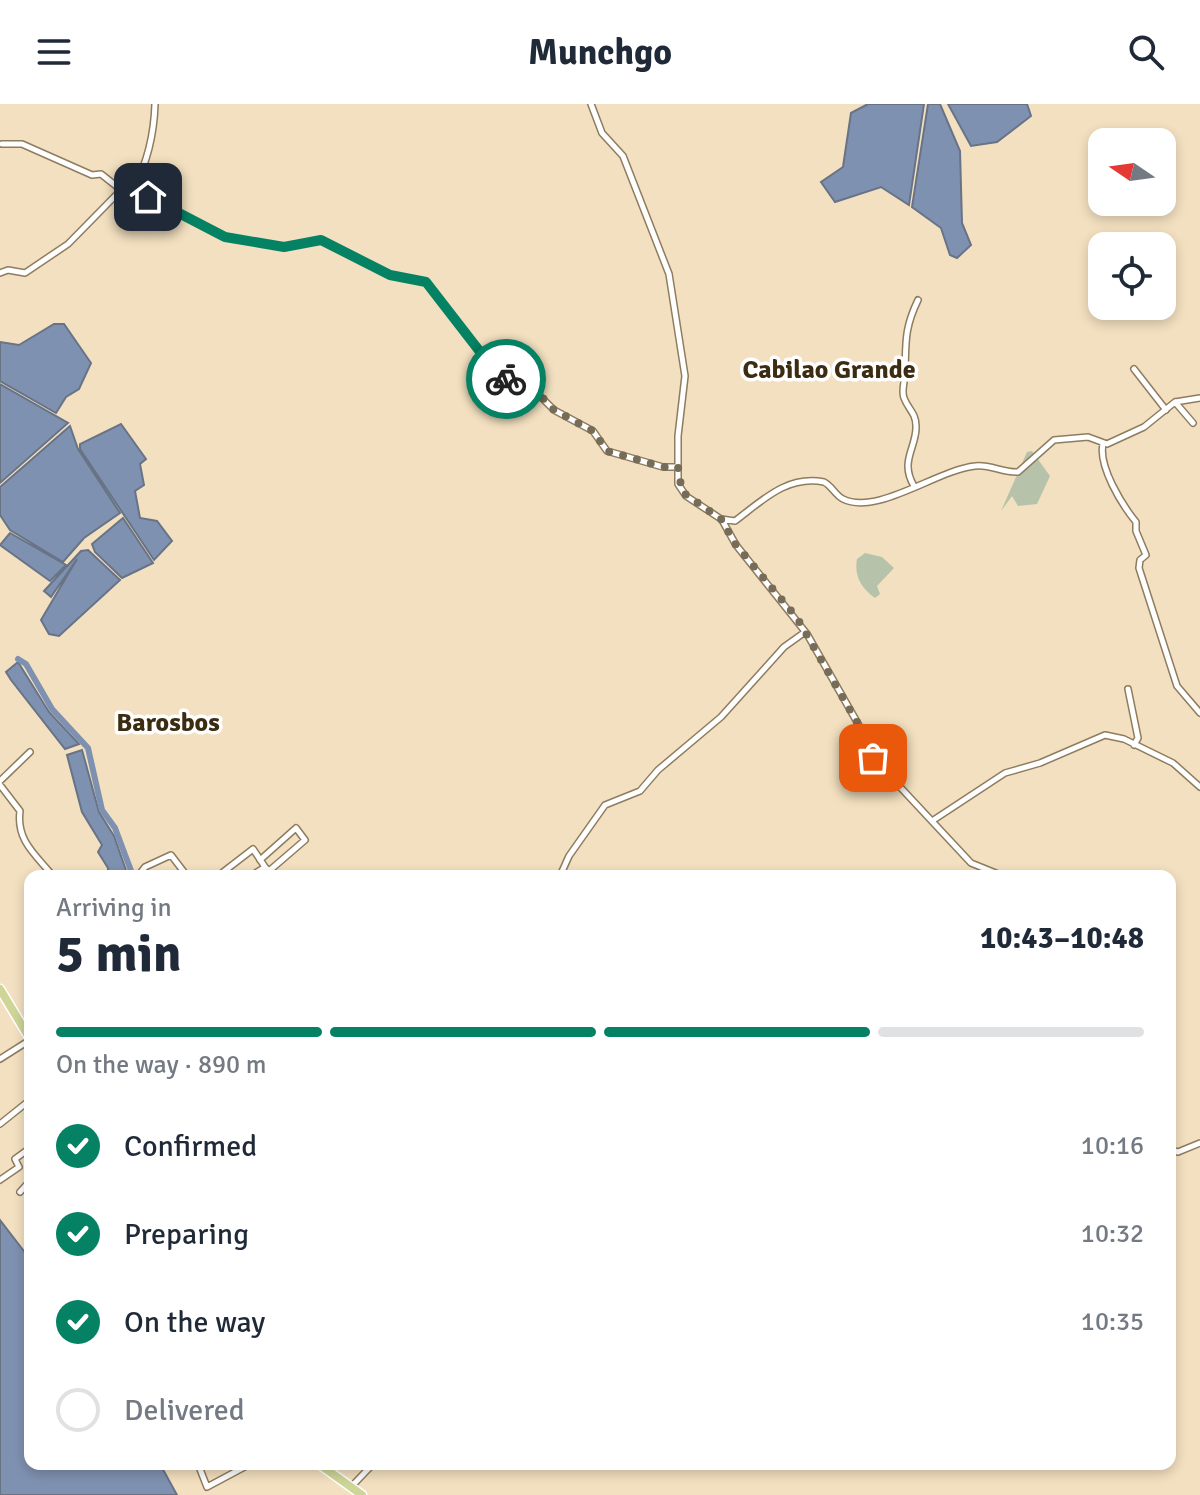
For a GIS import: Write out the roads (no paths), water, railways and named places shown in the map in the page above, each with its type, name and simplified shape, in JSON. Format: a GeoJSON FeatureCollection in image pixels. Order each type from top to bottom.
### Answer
{"type":"FeatureCollection","features":[{"type":"Feature","properties":{"kind":"main road"},"geometry":{"type":"LineString","coordinates":[[0,989],[24,1029]]}},
{"type":"Feature","properties":{"kind":"main road"},"geometry":{"type":"LineString","coordinates":[[327,1470],[362,1495]]}},
{"type":"Feature","properties":{"kind":"street"},"geometry":{"type":"LineString","coordinates":[[134,190],[147,163],[155,130],[155,104]]}},
{"type":"Feature","properties":{"kind":"street"},"geometry":{"type":"LineString","coordinates":[[591,104],[602,133],[623,156],[669,274],[685,376],[678,467],[682,492],[721,519],[736,545],[805,632],[861,729],[873,758],[977,867],[986,870]]}},
{"type":"Feature","properties":{"kind":"street"},"geometry":{"type":"LineString","coordinates":[[2,144],[22,144],[81,171],[101,174],[120,189],[134,190],[225,237],[284,247],[321,240],[390,275],[426,282],[498,375],[535,390],[554,410],[593,431],[607,451],[663,467],[678,467]]}},
{"type":"Feature","properties":{"kind":"street"},"geometry":{"type":"LineString","coordinates":[[0,273],[8,270],[25,273],[68,244],[120,189]]}},
{"type":"Feature","properties":{"kind":"street"},"geometry":{"type":"LineString","coordinates":[[914,486],[908,475],[908,452],[917,431],[916,416],[903,395],[903,351],[907,319],[918,300]]}},
{"type":"Feature","properties":{"kind":"street"},"geometry":{"type":"LineString","coordinates":[[1134,369],[1166,410]]}},
{"type":"Feature","properties":{"kind":"street"},"geometry":{"type":"LineString","coordinates":[[721,519],[735,521],[763,499],[799,481],[824,482],[843,499],[857,501],[891,497],[976,465],[1018,472],[1048,444],[1060,438],[1088,437],[1103,444],[1130,435],[1175,402],[1200,398]]}},
{"type":"Feature","properties":{"kind":"street"},"geometry":{"type":"LineString","coordinates":[[1175,402],[1193,423]]}},
{"type":"Feature","properties":{"kind":"street"},"geometry":{"type":"LineString","coordinates":[[1103,444],[1101,454],[1108,473],[1136,522],[1136,531],[1146,555],[1140,560],[1139,568],[1177,686],[1200,713]]}},
{"type":"Feature","properties":{"kind":"street"},"geometry":{"type":"LineString","coordinates":[[735,521],[736,545]]}},
{"type":"Feature","properties":{"kind":"street"},"geometry":{"type":"LineString","coordinates":[[563,870],[605,805],[640,791],[658,770],[721,717],[789,641],[805,632]]}},
{"type":"Feature","properties":{"kind":"street"},"geometry":{"type":"LineString","coordinates":[[1128,689],[1138,738],[1134,745]]}},
{"type":"Feature","properties":{"kind":"street"},"geometry":{"type":"LineString","coordinates":[[932,821],[1005,773],[1040,763],[1105,735],[1173,763],[1200,787]]}},
{"type":"Feature","properties":{"kind":"street"},"geometry":{"type":"LineString","coordinates":[[30,752],[0,783],[20,811],[18,825],[25,844],[48,870]]}},
{"type":"Feature","properties":{"kind":"street"},"geometry":{"type":"LineString","coordinates":[[260,860],[296,828],[305,840],[270,870]]}},
{"type":"Feature","properties":{"kind":"street"},"geometry":{"type":"LineString","coordinates":[[226,870],[253,849],[268,870]]}},
{"type":"Feature","properties":{"kind":"street"},"geometry":{"type":"LineString","coordinates":[[143,870],[171,855],[182,870]]}},
{"type":"Feature","properties":{"kind":"street"},"geometry":{"type":"LineString","coordinates":[[260,870],[265,867]]}},
{"type":"Feature","properties":{"kind":"street"},"geometry":{"type":"LineString","coordinates":[[0,1059],[24,1043]]}},
{"type":"Feature","properties":{"kind":"street"},"geometry":{"type":"LineString","coordinates":[[0,1124],[24,1105]]}},
{"type":"Feature","properties":{"kind":"street"},"geometry":{"type":"LineString","coordinates":[[1176,1152],[1200,1143]]}},
{"type":"Feature","properties":{"kind":"street"},"geometry":{"type":"LineString","coordinates":[[0,1180],[19,1167],[15,1159],[24,1152]]}},
{"type":"Feature","properties":{"kind":"street"},"geometry":{"type":"LineString","coordinates":[[20,1192],[24,1188]]}},
{"type":"Feature","properties":{"kind":"street"},"geometry":{"type":"LineString","coordinates":[[200,1470],[207,1487],[239,1470]]}},
{"type":"Feature","properties":{"kind":"street"},"geometry":{"type":"LineString","coordinates":[[351,1487],[367,1470]]}},
{"type":"Feature","properties":{"kind":"water"},"geometry":{"type":"Polygon","coordinates":[[[868,104],[924,104],[909,205],[881,187],[835,202],[821,182],[843,167],[851,113],[868,104]]]}},
{"type":"Feature","properties":{"kind":"water"},"geometry":{"type":"Polygon","coordinates":[[[928,104],[940,104],[960,151],[962,223],[971,245],[957,258],[950,255],[941,228],[912,207],[928,104]]]}},
{"type":"Feature","properties":{"kind":"water"},"geometry":{"type":"Polygon","coordinates":[[[948,104],[1027,104],[1031,116],[997,142],[971,146],[948,104]]]}},
{"type":"Feature","properties":{"kind":"water"},"geometry":{"type":"Polygon","coordinates":[[[54,324],[64,324],[91,363],[79,389],[66,397],[56,413],[0,381],[0,342],[19,345],[54,324]]]}},
{"type":"Feature","properties":{"kind":"water"},"geometry":{"type":"Polygon","coordinates":[[[0,384],[68,423],[0,483],[0,384]]]}},
{"type":"Feature","properties":{"kind":"water"},"geometry":{"type":"Polygon","coordinates":[[[121,424],[146,459],[140,464],[144,485],[135,491],[140,518],[157,521],[172,541],[154,560],[80,449],[80,444],[121,424]]]}},
{"type":"Feature","properties":{"kind":"water"},"geometry":{"type":"Polygon","coordinates":[[[70,426],[78,449],[120,513],[84,538],[63,562],[10,530],[0,515],[0,487],[70,426]]]}},
{"type":"Feature","properties":{"kind":"water"},"geometry":{"type":"Polygon","coordinates":[[[123,518],[153,563],[122,578],[95,552],[92,544],[123,518]]]}},
{"type":"Feature","properties":{"kind":"water"},"geometry":{"type":"Polygon","coordinates":[[[10,533],[66,565],[50,581],[0,545],[10,533]]]}},
{"type":"Feature","properties":{"kind":"water"},"geometry":{"type":"Polygon","coordinates":[[[88,550],[120,580],[59,636],[49,634],[41,620],[77,559],[51,597],[44,591],[81,551],[88,550]]]}},
{"type":"Feature","properties":{"kind":"water"},"geometry":{"type":"Polygon","coordinates":[[[18,662],[49,712],[79,744],[65,749],[11,680],[6,672],[18,662]]]}},
{"type":"Feature","properties":{"kind":"water"},"geometry":{"type":"Polygon","coordinates":[[[82,750],[99,812],[114,836],[126,870],[108,870],[98,852],[102,845],[82,812],[67,755],[82,750]]]}},
{"type":"Feature","properties":{"kind":"water"},"geometry":{"type":"Polygon","coordinates":[[[0,1220],[24,1251],[24,1470],[163,1470],[177,1495],[0,1495],[0,1220]]]}},
{"type":"Feature","properties":{"kind":"waterway"},"geometry":{"type":"LineString","coordinates":[[18,659],[26,664],[52,709],[88,748],[102,810],[115,828],[131,870]]}},
{"type":"Feature","properties":{"kind":"district","name":"Cabilao Grande"},"geometry":{"type":"Point","coordinates":[829,370]}},
{"type":"Feature","properties":{"kind":"district","name":"Barosbos"},"geometry":{"type":"Point","coordinates":[168,723]}}]}
